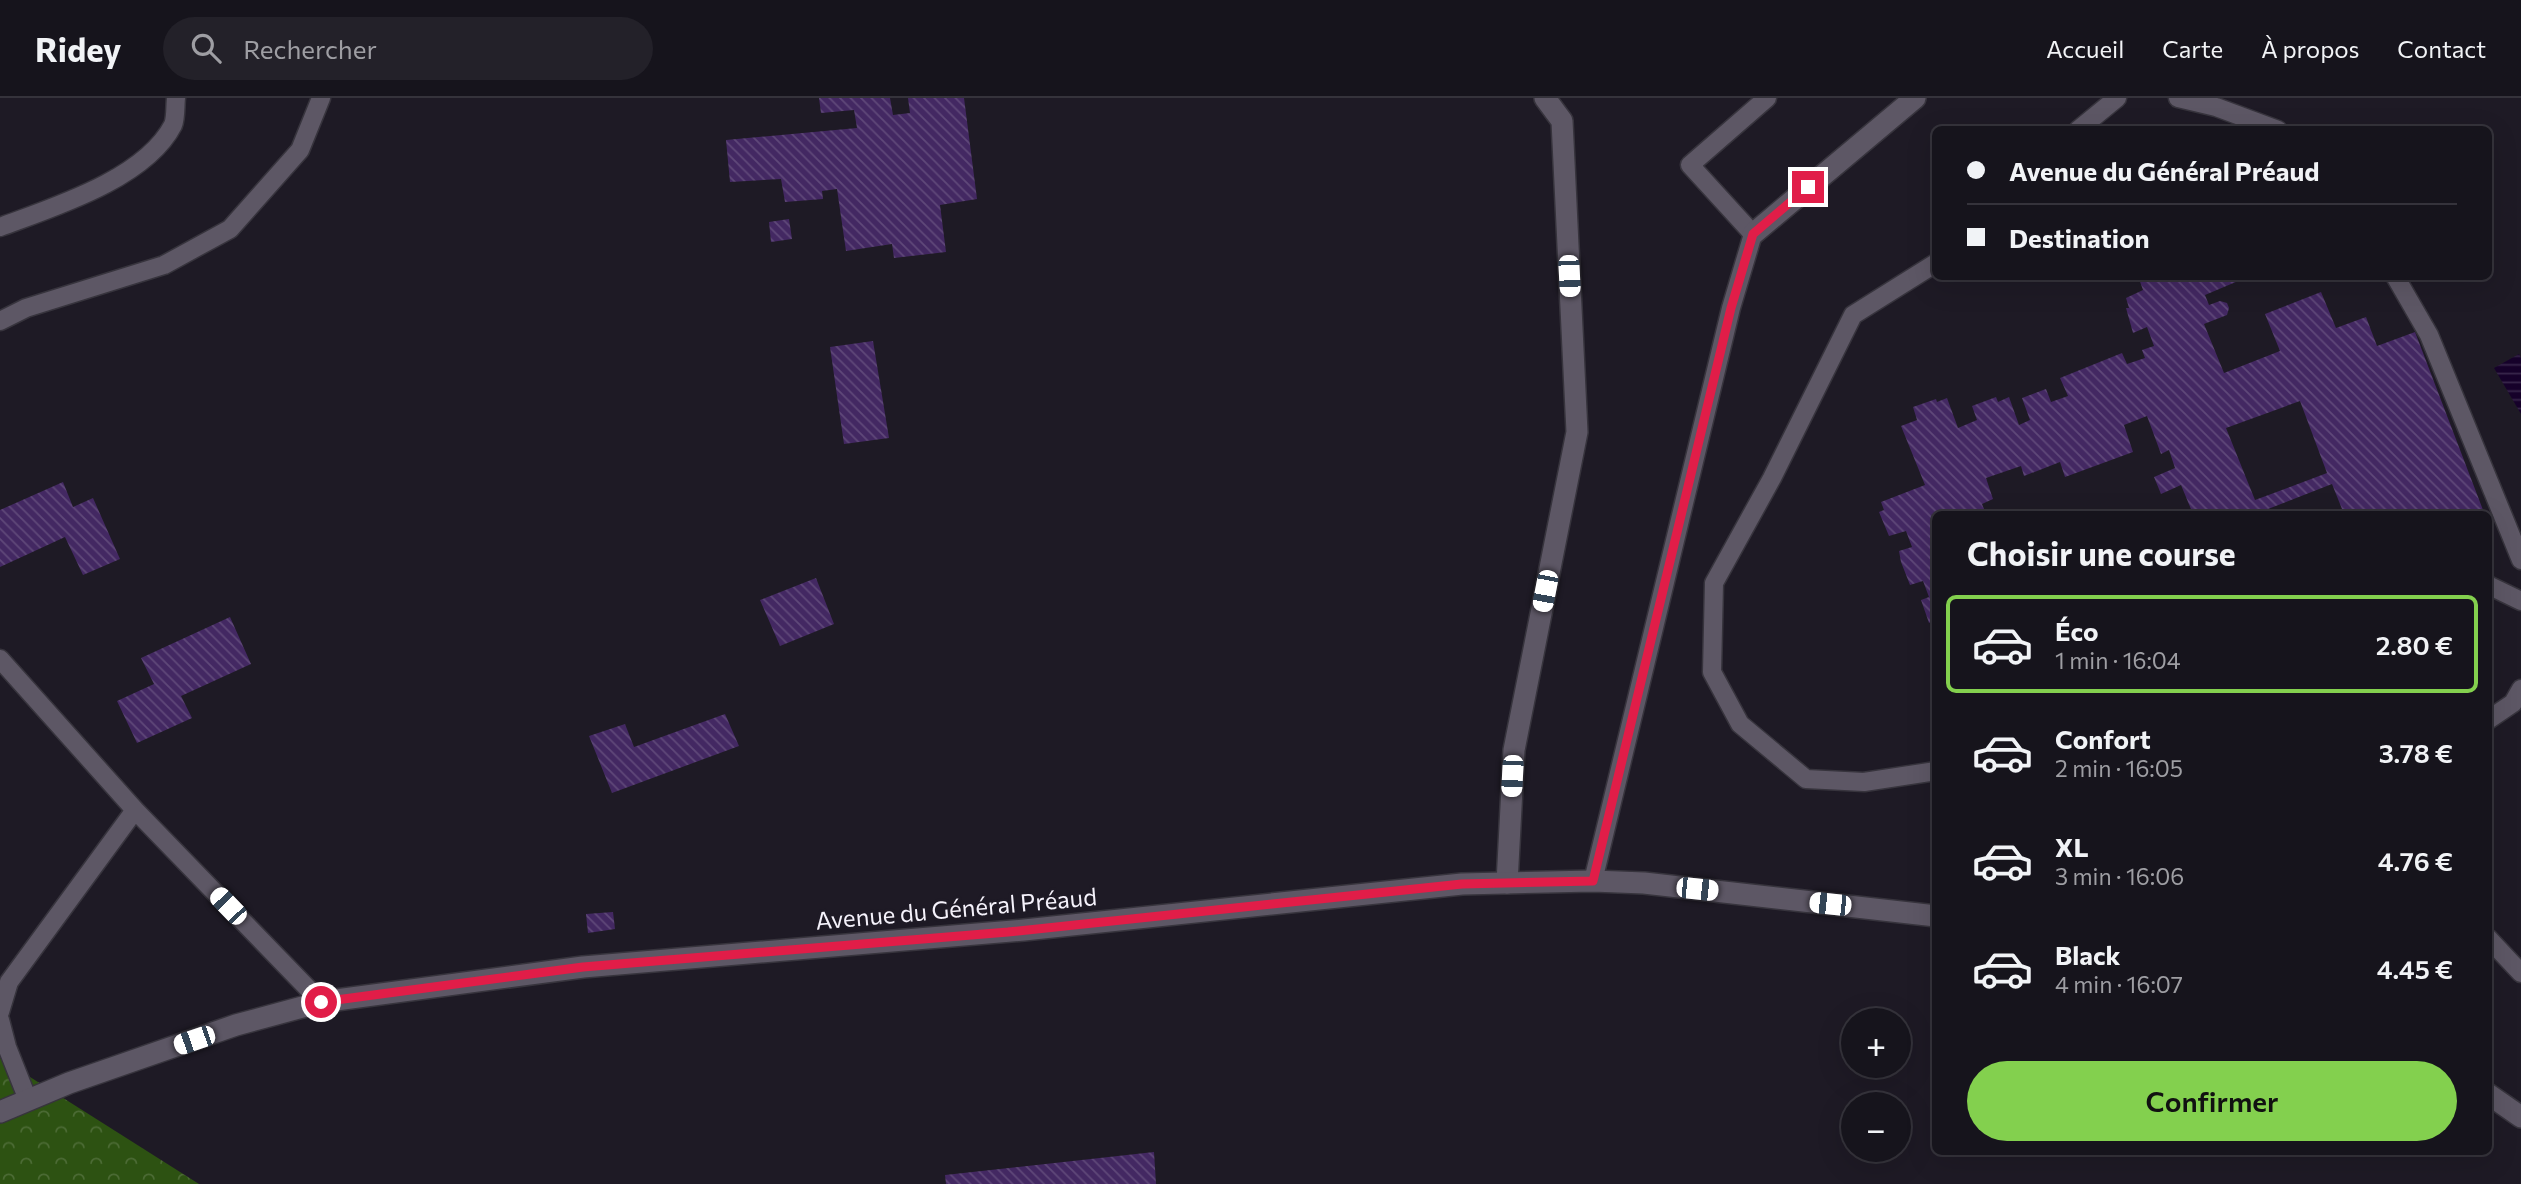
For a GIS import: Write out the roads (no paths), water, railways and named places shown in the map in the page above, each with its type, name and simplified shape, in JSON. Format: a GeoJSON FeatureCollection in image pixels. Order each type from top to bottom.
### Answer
{"type":"FeatureCollection","features":[{"type":"Feature","properties":{"kind":"street"},"geometry":{"type":"LineString","coordinates":[[1507,883],[1514,750],[1577,432],[1562,121],[1545,98]]}},
{"type":"Feature","properties":{"kind":"street"},"geometry":{"type":"LineString","coordinates":[[1753,234],[1915,98]]}},
{"type":"Feature","properties":{"kind":"street","name":"Avenue du Général Préaud"},"geometry":{"type":"LineString","coordinates":[[0,1112],[69,1083],[236,1025],[321,1002],[583,967],[1016,931],[1462,884],[1593,881],[1644,883],[1932,916]]}},
{"type":"Feature","properties":{"kind":"street"},"geometry":{"type":"LineString","coordinates":[[2492,1097],[2521,1117]]}},
{"type":"Feature","properties":{"kind":"lane"},"geometry":{"type":"LineString","coordinates":[[0,227],[93,192],[148,156],[174,123],[176,98]]}},
{"type":"Feature","properties":{"kind":"lane"},"geometry":{"type":"LineString","coordinates":[[0,321],[26,308],[164,265],[230,229],[300,150],[321,98]]}},
{"type":"Feature","properties":{"kind":"lane"},"geometry":{"type":"LineString","coordinates":[[1593,881],[1731,308],[1753,234],[1690,165],[1767,98]]}},
{"type":"Feature","properties":{"kind":"lane"},"geometry":{"type":"LineString","coordinates":[[2083,126],[2117,98]]}},
{"type":"Feature","properties":{"kind":"lane"},"geometry":{"type":"LineString","coordinates":[[2178,98],[2216,107],[2267,126]]}},
{"type":"Feature","properties":{"kind":"lane"},"geometry":{"type":"LineString","coordinates":[[1932,266],[1853,315],[1772,478],[1714,583],[1712,672],[1740,724],[1807,779],[1864,782],[1932,772]]}},
{"type":"Feature","properties":{"kind":"lane"},"geometry":{"type":"LineString","coordinates":[[2397,280],[2429,335],[2521,560]]}},
{"type":"Feature","properties":{"kind":"lane"},"geometry":{"type":"LineString","coordinates":[[2492,587],[2521,601]]}},
{"type":"Feature","properties":{"kind":"lane"},"geometry":{"type":"LineString","coordinates":[[0,659],[135,810],[321,1002]]}},
{"type":"Feature","properties":{"kind":"lane"},"geometry":{"type":"LineString","coordinates":[[2492,717],[2512,703],[2521,689]]}},
{"type":"Feature","properties":{"kind":"lane"},"geometry":{"type":"LineString","coordinates":[[0,1012],[9,982],[135,810]]}},
{"type":"Feature","properties":{"kind":"lane"},"geometry":{"type":"LineString","coordinates":[[2492,942],[2521,974]]}},
{"type":"Feature","properties":{"kind":"lane"},"geometry":{"type":"LineString","coordinates":[[0,1020],[7,1047],[28,1100]]}}]}
